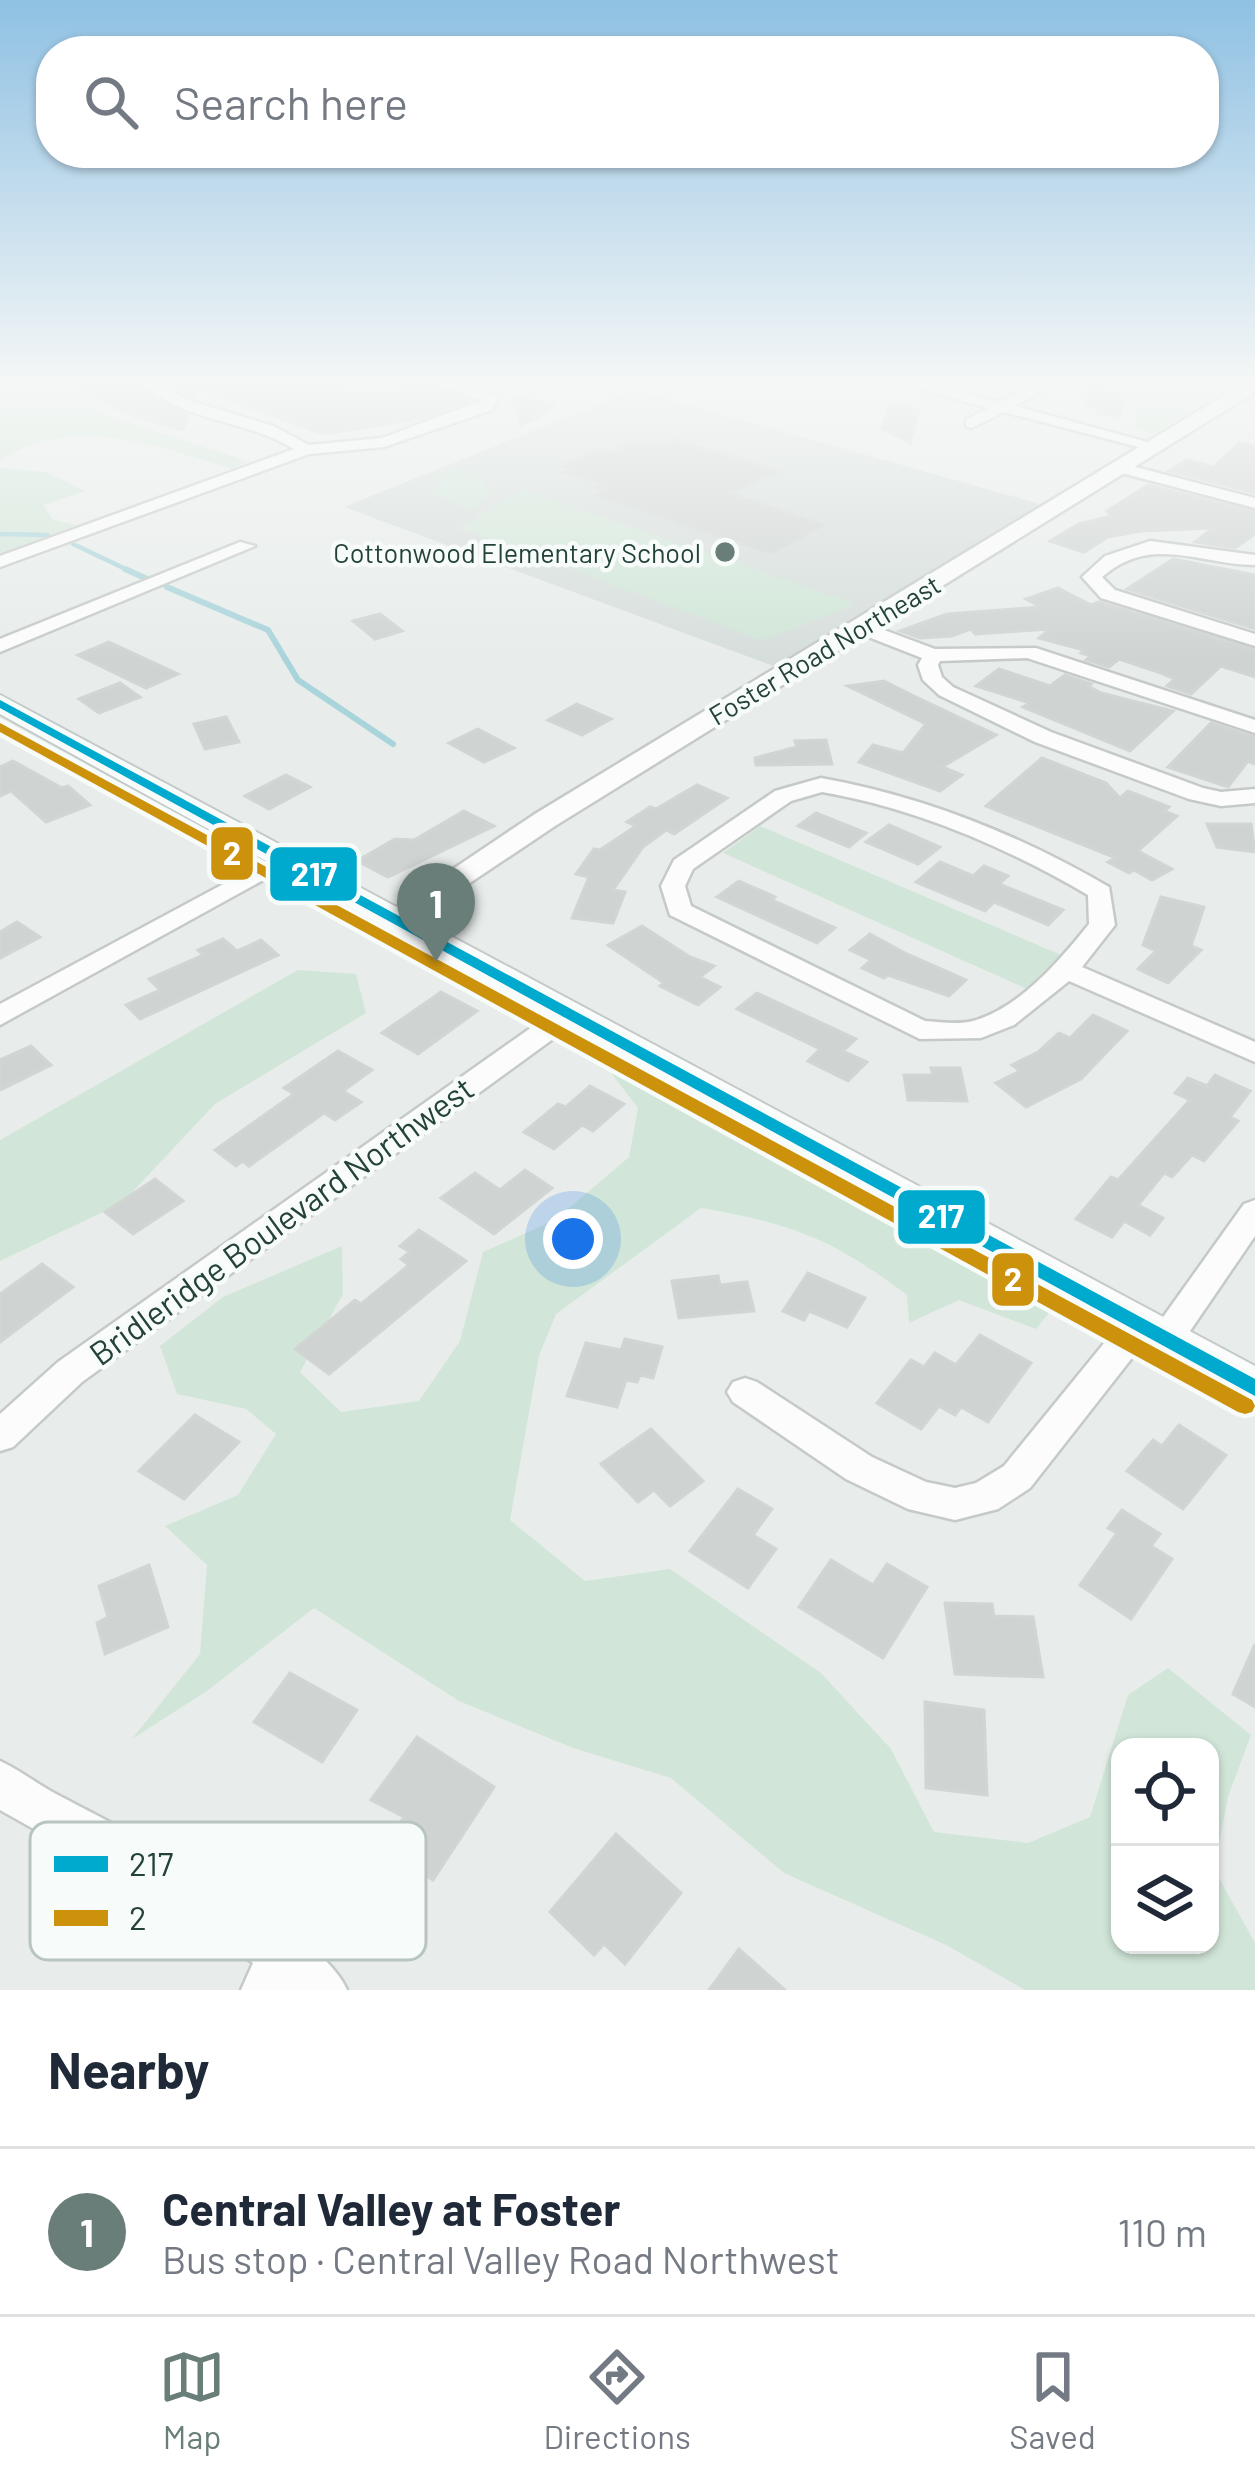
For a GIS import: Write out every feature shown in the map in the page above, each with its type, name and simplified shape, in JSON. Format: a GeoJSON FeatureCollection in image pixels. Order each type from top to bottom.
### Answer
{"type":"FeatureCollection","features":[{"type":"Feature","properties":{"kind":"main road"},"geometry":{"type":"LineString","coordinates":[[0,704],[1255,1388]]}},
{"type":"Feature","properties":{"kind":"street"},"geometry":{"type":"LineString","coordinates":[[0,562],[238,475]]}},
{"type":"Feature","properties":{"kind":"street","name":"Foster Road Northeast"},"geometry":{"type":"LineString","coordinates":[[396,918],[545,820],[1109,475]]}},
{"type":"Feature","properties":{"kind":"street"},"geometry":{"type":"LineString","coordinates":[[1146,475],[1255,503]]}},
{"type":"Feature","properties":{"kind":"street"},"geometry":{"type":"LineString","coordinates":[[1255,560],[1138,545],[1108,560],[1091,578],[1108,594],[1255,640]]}},
{"type":"Feature","properties":{"kind":"street"},"geometry":{"type":"LineString","coordinates":[[0,646],[246,546]]}},
{"type":"Feature","properties":{"kind":"street"},"geometry":{"type":"LineString","coordinates":[[860,627],[933,655],[1029,652],[1255,727]]}},
{"type":"Feature","properties":{"kind":"street"},"geometry":{"type":"LineString","coordinates":[[933,655],[928,665],[933,680],[946,691],[1043,737],[1197,794],[1221,799],[1255,796]]}},
{"type":"Feature","properties":{"kind":"street"},"geometry":{"type":"LineString","coordinates":[[821,785],[866,790],[1066,870],[1100,892],[1102,925],[1066,970],[1004,1019],[987,1026],[970,1032],[920,1030],[679,910],[674,886],[682,865],[783,796],[821,785]]}},
{"type":"Feature","properties":{"kind":"street"},"geometry":{"type":"LineString","coordinates":[[0,1016],[285,858]]}},
{"type":"Feature","properties":{"kind":"street"},"geometry":{"type":"LineString","coordinates":[[1066,970],[1255,1053]]}},
{"type":"Feature","properties":{"kind":"street","name":"Bridleridge Boulevard Northwest"},"geometry":{"type":"LineString","coordinates":[[0,1436],[70,1372],[569,1014]]}},
{"type":"Feature","properties":{"kind":"street"},"geometry":{"type":"LineString","coordinates":[[745,1392],[859,1468],[921,1497],[955,1504],[985,1497],[1017,1477],[1126,1341],[1166,1340],[1255,1212]]}},
{"type":"Feature","properties":{"kind":"street"},"geometry":{"type":"LineString","coordinates":[[0,1783],[63,1822]]}},
{"type":"Feature","properties":{"kind":"street"},"geometry":{"type":"LineString","coordinates":[[274,1972],[323,1990]]}},
{"type":"Feature","properties":{"kind":"shaded area","name":"Cottonwood Elementary School"},"geometry":{"type":"Polygon","coordinates":[[[424,475],[936,475],[1054,508],[787,671],[344,507],[424,475]]]}},
{"type":"Feature","properties":{"kind":"green space"},"geometry":{"type":"Polygon","coordinates":[[[0,475],[51,475],[85,491],[43,505],[53,520],[76,525],[0,553],[0,475]]]}},
{"type":"Feature","properties":{"kind":"green space"},"geometry":{"type":"Polygon","coordinates":[[[479,475],[483,488],[495,492],[470,509],[431,494],[444,484],[430,478],[479,475]]]}},
{"type":"Feature","properties":{"kind":"green space"},"geometry":{"type":"Polygon","coordinates":[[[523,490],[854,605],[762,640],[459,528],[523,490]]]}},
{"type":"Feature","properties":{"kind":"green space"},"geometry":{"type":"Polygon","coordinates":[[[760,826],[1061,955],[1027,989],[723,853],[760,826]]]}},
{"type":"Feature","properties":{"kind":"green space"},"geometry":{"type":"Polygon","coordinates":[[[298,970],[356,974],[366,1013],[215,1104],[122,1203],[0,1261],[0,1140],[298,970]]]}},
{"type":"Feature","properties":{"kind":"green space"},"geometry":{"type":"Polygon","coordinates":[[[598,1056],[1053,1308],[1036,1329],[959,1300],[909,1323],[907,1295],[833,1247],[762,1220],[701,1208],[556,1314],[539,1356],[510,1520],[585,1581],[670,1569],[821,1673],[891,1749],[934,1832],[1028,1843],[1090,1817],[1111,1750],[1111,1954],[1219,1954],[1219,1878],[1255,1943],[1255,1990],[1025,1990],[946,1945],[784,1873],[671,1778],[573,1748],[459,1701],[314,1608],[207,1691],[132,1739],[200,1654],[207,1565],[165,1526],[238,1495],[276,1434],[246,1409],[177,1394],[160,1346],[223,1297],[342,1246],[343,1294],[300,1372],[341,1412],[419,1401],[460,1341],[483,1252],[555,1220],[629,1157],[638,1108],[598,1056]]]}},
{"type":"Feature","properties":{"kind":"green space"},"geometry":{"type":"Polygon","coordinates":[[[1168,1668],[1251,1735],[1228,1797],[1219,1843],[1219,1738],[1115,1738],[1128,1695],[1168,1668]]]}},
{"type":"Feature","properties":{"kind":"building"},"geometry":{"type":"Polygon","coordinates":[[[573,475],[770,475],[728,493],[823,525],[771,553],[595,495],[605,490],[596,487],[603,484],[573,475]]]}},
{"type":"Feature","properties":{"kind":"building"},"geometry":{"type":"Polygon","coordinates":[[[1184,475],[1255,475],[1255,493],[1184,475]]]}},
{"type":"Feature","properties":{"kind":"building"},"geometry":{"type":"Polygon","coordinates":[[[1148,485],[1255,512],[1255,534],[1235,548],[1195,542],[1213,528],[1108,537],[1084,552],[1050,541],[1079,524],[1112,516],[1107,511],[1148,485]]]}},
{"type":"Feature","properties":{"kind":"building"},"geometry":{"type":"Polygon","coordinates":[[[1173,559],[1255,575],[1255,629],[1127,589],[1173,559]]]}},
{"type":"Feature","properties":{"kind":"building"},"geometry":{"type":"Polygon","coordinates":[[[1058,588],[1091,605],[1099,602],[1255,650],[1255,677],[1221,666],[1191,694],[1167,686],[1175,679],[1161,673],[1119,659],[1109,667],[1086,660],[1091,656],[1081,653],[1084,650],[1039,638],[1050,629],[975,634],[971,629],[920,638],[900,631],[947,614],[1041,607],[1026,599],[1058,588]]]}},
{"type":"Feature","properties":{"kind":"building"},"geometry":{"type":"Polygon","coordinates":[[[380,614],[402,631],[375,639],[353,621],[380,614]]]}},
{"type":"Feature","properties":{"kind":"building"},"geometry":{"type":"Polygon","coordinates":[[[109,642],[178,674],[146,688],[78,655],[109,642]]]}},
{"type":"Feature","properties":{"kind":"building"},"geometry":{"type":"Polygon","coordinates":[[[999,669],[1050,686],[1065,675],[1101,693],[1173,711],[1130,751],[1023,707],[1030,703],[976,686],[999,669]]]}},
{"type":"Feature","properties":{"kind":"building"},"geometry":{"type":"Polygon","coordinates":[[[884,681],[996,735],[942,767],[962,775],[940,791],[859,762],[873,745],[903,753],[926,724],[848,686],[884,681]]]}},
{"type":"Feature","properties":{"kind":"building"},"geometry":{"type":"Polygon","coordinates":[[[120,683],[140,697],[99,713],[79,699],[120,683]]]}},
{"type":"Feature","properties":{"kind":"building"},"geometry":{"type":"Polygon","coordinates":[[[577,704],[611,719],[582,735],[548,720],[577,704]]]}},
{"type":"Feature","properties":{"kind":"building"},"geometry":{"type":"Polygon","coordinates":[[[226,717],[239,742],[205,749],[194,724],[226,717]]]}},
{"type":"Feature","properties":{"kind":"building"},"geometry":{"type":"Polygon","coordinates":[[[1211,723],[1255,737],[1255,764],[1248,761],[1228,787],[1168,767],[1211,723]]]}},
{"type":"Feature","properties":{"kind":"building"},"geometry":{"type":"Polygon","coordinates":[[[478,729],[514,748],[484,762],[449,743],[478,729]]]}},
{"type":"Feature","properties":{"kind":"building"},"geometry":{"type":"Polygon","coordinates":[[[826,740],[832,764],[756,765],[755,758],[797,747],[795,741],[826,740]]]}},
{"type":"Feature","properties":{"kind":"building"},"geometry":{"type":"Polygon","coordinates":[[[1042,758],[1106,783],[1120,798],[1128,791],[1169,807],[1164,811],[1177,816],[1138,851],[1172,869],[1152,880],[1134,870],[1129,873],[1108,862],[1116,858],[986,806],[1042,758]]]}},
{"type":"Feature","properties":{"kind":"building"},"geometry":{"type":"Polygon","coordinates":[[[13,761],[62,788],[68,786],[90,805],[46,822],[11,791],[0,796],[0,767],[13,761]]]}},
{"type":"Feature","properties":{"kind":"building"},"geometry":{"type":"Polygon","coordinates":[[[286,775],[310,787],[269,809],[245,796],[286,775]]]}},
{"type":"Feature","properties":{"kind":"building"},"geometry":{"type":"Polygon","coordinates":[[[697,785],[727,798],[674,834],[666,830],[643,847],[613,890],[625,892],[613,923],[572,918],[589,877],[576,874],[594,849],[600,850],[636,826],[627,822],[650,807],[656,809],[697,785]]]}},
{"type":"Feature","properties":{"kind":"building"},"geometry":{"type":"Polygon","coordinates":[[[464,811],[494,826],[388,877],[357,861],[395,839],[414,840],[464,811]]]}},
{"type":"Feature","properties":{"kind":"building"},"geometry":{"type":"Polygon","coordinates":[[[816,813],[866,833],[849,847],[798,826],[816,813]]]}},
{"type":"Feature","properties":{"kind":"building"},"geometry":{"type":"Polygon","coordinates":[[[1207,824],[1251,824],[1255,852],[1217,847],[1207,824]]]}},
{"type":"Feature","properties":{"kind":"building"},"geometry":{"type":"Polygon","coordinates":[[[889,825],[940,847],[918,864],[866,842],[889,825]]]}},
{"type":"Feature","properties":{"kind":"building"},"geometry":{"type":"Polygon","coordinates":[[[940,862],[973,876],[984,866],[1008,876],[999,884],[1063,910],[1048,925],[994,902],[985,911],[916,882],[940,862]]]}},
{"type":"Feature","properties":{"kind":"building"},"geometry":{"type":"Polygon","coordinates":[[[739,881],[835,928],[817,943],[717,897],[739,881]]]}},
{"type":"Feature","properties":{"kind":"building"},"geometry":{"type":"Polygon","coordinates":[[[1161,897],[1204,907],[1191,946],[1201,950],[1168,983],[1138,969],[1156,951],[1143,945],[1161,897]]]}},
{"type":"Feature","properties":{"kind":"building"},"geometry":{"type":"Polygon","coordinates":[[[17,922],[40,937],[0,958],[0,932],[17,922]]]}},
{"type":"Feature","properties":{"kind":"building"},"geometry":{"type":"Polygon","coordinates":[[[642,926],[690,957],[714,966],[700,977],[720,987],[698,1005],[660,986],[664,983],[608,945],[642,926]]]}},
{"type":"Feature","properties":{"kind":"building"},"geometry":{"type":"Polygon","coordinates":[[[870,934],[966,980],[949,996],[862,968],[871,960],[850,950],[870,934]]]}},
{"type":"Feature","properties":{"kind":"building"},"geometry":{"type":"Polygon","coordinates":[[[223,939],[237,951],[261,940],[278,955],[140,1019],[126,1005],[160,990],[149,979],[203,955],[198,950],[223,939]]]}},
{"type":"Feature","properties":{"kind":"building"},"geometry":{"type":"Polygon","coordinates":[[[441,992],[477,1011],[418,1054],[382,1033],[441,992]]]}},
{"type":"Feature","properties":{"kind":"building"},"geometry":{"type":"Polygon","coordinates":[[[757,993],[856,1039],[843,1051],[867,1062],[848,1081],[808,1061],[820,1049],[737,1009],[757,993]]]}},
{"type":"Feature","properties":{"kind":"building"},"geometry":{"type":"Polygon","coordinates":[[[1093,1015],[1127,1031],[1081,1079],[1026,1107],[996,1083],[1020,1071],[1012,1065],[1038,1052],[1059,1033],[1070,1038],[1093,1015]]]}},
{"type":"Feature","properties":{"kind":"building"},"geometry":{"type":"Polygon","coordinates":[[[31,1046],[51,1065],[0,1090],[0,1060],[31,1046]]]}},
{"type":"Feature","properties":{"kind":"building"},"geometry":{"type":"Polygon","coordinates":[[[338,1051],[372,1070],[343,1091],[361,1102],[335,1120],[324,1113],[249,1166],[243,1161],[236,1166],[215,1150],[294,1094],[284,1088],[338,1051]]]}},
{"type":"Feature","properties":{"kind":"building"},"geometry":{"type":"Polygon","coordinates":[[[931,1068],[960,1068],[967,1101],[908,1100],[904,1075],[933,1075],[931,1068]]]}},
{"type":"Feature","properties":{"kind":"building"},"geometry":{"type":"Polygon","coordinates":[[[1215,1075],[1250,1091],[1230,1117],[1238,1121],[1204,1161],[1192,1155],[1172,1177],[1164,1173],[1138,1205],[1163,1218],[1150,1235],[1124,1221],[1112,1237],[1076,1219],[1111,1177],[1118,1180],[1190,1100],[1175,1093],[1188,1078],[1207,1086],[1215,1075]]]}},
{"type":"Feature","properties":{"kind":"building"},"geometry":{"type":"Polygon","coordinates":[[[590,1086],[624,1104],[593,1131],[582,1125],[554,1149],[524,1132],[558,1104],[566,1107],[590,1086]]]}},
{"type":"Feature","properties":{"kind":"building"},"geometry":{"type":"Polygon","coordinates":[[[525,1170],[552,1188],[494,1234],[441,1198],[475,1173],[500,1190],[525,1170]]]}},
{"type":"Feature","properties":{"kind":"building"},"geometry":{"type":"Polygon","coordinates":[[[155,1179],[183,1201],[133,1234],[105,1212],[155,1179]]]}},
{"type":"Feature","properties":{"kind":"building"},"geometry":{"type":"Polygon","coordinates":[[[419,1230],[466,1261],[329,1374],[295,1349],[355,1300],[361,1304],[409,1265],[401,1259],[410,1252],[400,1246],[419,1230]]]}},
{"type":"Feature","properties":{"kind":"building"},"geometry":{"type":"Polygon","coordinates":[[[42,1264],[73,1287],[0,1342],[0,1294],[42,1264]]]}},
{"type":"Feature","properties":{"kind":"building"},"geometry":{"type":"Polygon","coordinates":[[[808,1273],[865,1298],[847,1327],[809,1311],[804,1320],[783,1311],[808,1273]]]}},
{"type":"Feature","properties":{"kind":"building"},"geometry":{"type":"Polygon","coordinates":[[[718,1276],[720,1285],[747,1282],[754,1311],[679,1318],[672,1281],[718,1276]]]}},
{"type":"Feature","properties":{"kind":"building"},"geometry":{"type":"Polygon","coordinates":[[[980,1335],[1031,1363],[988,1422],[961,1407],[955,1415],[939,1406],[921,1429],[877,1403],[911,1360],[924,1367],[935,1353],[956,1365],[980,1335]]]}},
{"type":"Feature","properties":{"kind":"building"},"geometry":{"type":"Polygon","coordinates":[[[625,1339],[662,1347],[653,1378],[640,1375],[637,1382],[626,1380],[617,1407],[567,1396],[586,1343],[621,1350],[625,1339]]]}},
{"type":"Feature","properties":{"kind":"building"},"geometry":{"type":"Polygon","coordinates":[[[195,1415],[239,1442],[184,1499],[139,1471],[195,1415]]]}},
{"type":"Feature","properties":{"kind":"building"},"geometry":{"type":"Polygon","coordinates":[[[1179,1425],[1226,1455],[1183,1509],[1127,1471],[1153,1440],[1162,1446],[1179,1425]]]}},
{"type":"Feature","properties":{"kind":"building"},"geometry":{"type":"Polygon","coordinates":[[[651,1429],[703,1481],[670,1506],[654,1490],[638,1502],[601,1464],[651,1429]]]}},
{"type":"Feature","properties":{"kind":"building"},"geometry":{"type":"Polygon","coordinates":[[[738,1489],[772,1509],[753,1535],[776,1549],[748,1588],[690,1551],[738,1489]]]}},
{"type":"Feature","properties":{"kind":"building"},"geometry":{"type":"Polygon","coordinates":[[[1122,1510],[1160,1534],[1151,1546],[1172,1559],[1131,1619],[1080,1585],[1117,1533],[1108,1528],[1122,1510]]]}},
{"type":"Feature","properties":{"kind":"building"},"geometry":{"type":"Polygon","coordinates":[[[831,1560],[873,1585],[887,1564],[927,1587],[883,1658],[799,1607],[831,1560]]]}},
{"type":"Feature","properties":{"kind":"building"},"geometry":{"type":"Polygon","coordinates":[[[149,1565],[168,1627],[105,1654],[97,1623],[108,1617],[99,1586],[149,1565]]]}},
{"type":"Feature","properties":{"kind":"building"},"geometry":{"type":"Polygon","coordinates":[[[945,1603],[992,1604],[994,1616],[1033,1617],[1043,1677],[955,1674],[945,1603]]]}},
{"type":"Feature","properties":{"kind":"building"},"geometry":{"type":"Polygon","coordinates":[[[1255,1644],[1255,1707],[1233,1694],[1255,1644]]]}},
{"type":"Feature","properties":{"kind":"building"},"geometry":{"type":"Polygon","coordinates":[[[290,1673],[357,1710],[322,1762],[254,1722],[290,1673]]]}},
{"type":"Feature","properties":{"kind":"building"},"geometry":{"type":"Polygon","coordinates":[[[925,1702],[984,1710],[987,1795],[926,1788],[925,1702]]]}},
{"type":"Feature","properties":{"kind":"building"},"geometry":{"type":"Polygon","coordinates":[[[417,1737],[494,1787],[433,1880],[426,1876],[426,1822],[401,1822],[404,1817],[371,1800],[417,1737]]]}},
{"type":"Feature","properties":{"kind":"building"},"geometry":{"type":"Polygon","coordinates":[[[616,1834],[681,1893],[625,1964],[604,1944],[594,1955],[550,1912],[616,1834]]]}},
{"type":"Feature","properties":{"kind":"building"},"geometry":{"type":"Polygon","coordinates":[[[739,1949],[785,1990],[709,1990],[739,1949]]]}},
{"type":"Feature","properties":{"kind":"waterway"},"geometry":{"type":"LineString","coordinates":[[0,534],[48,535]]}},
{"type":"Feature","properties":{"kind":"waterway"},"geometry":{"type":"LineString","coordinates":[[73,544],[132,572]]}},
{"type":"Feature","properties":{"kind":"waterway"},"geometry":{"type":"LineString","coordinates":[[125,569],[145,578]]}},
{"type":"Feature","properties":{"kind":"waterway"},"geometry":{"type":"LineString","coordinates":[[167,587],[268,630],[298,680],[393,744]]}},
{"type":"Feature","properties":{"kind":"transit line","name":"217"},"geometry":{"type":"LineString","coordinates":[[0,703],[1255,1388]]}},
{"type":"Feature","properties":{"kind":"transit line","name":"2"},"geometry":{"type":"LineString","coordinates":[[0,727],[1245,1406]]}},
{"type":"Feature","properties":{"kind":"place","name":"Cottonwood Elementary School"},"geometry":{"type":"Point","coordinates":[725,552]}},
{"type":"Feature","properties":{"kind":"place","name":"Central Valley at Foster"},"geometry":{"type":"Point","coordinates":[436,962]}}]}
